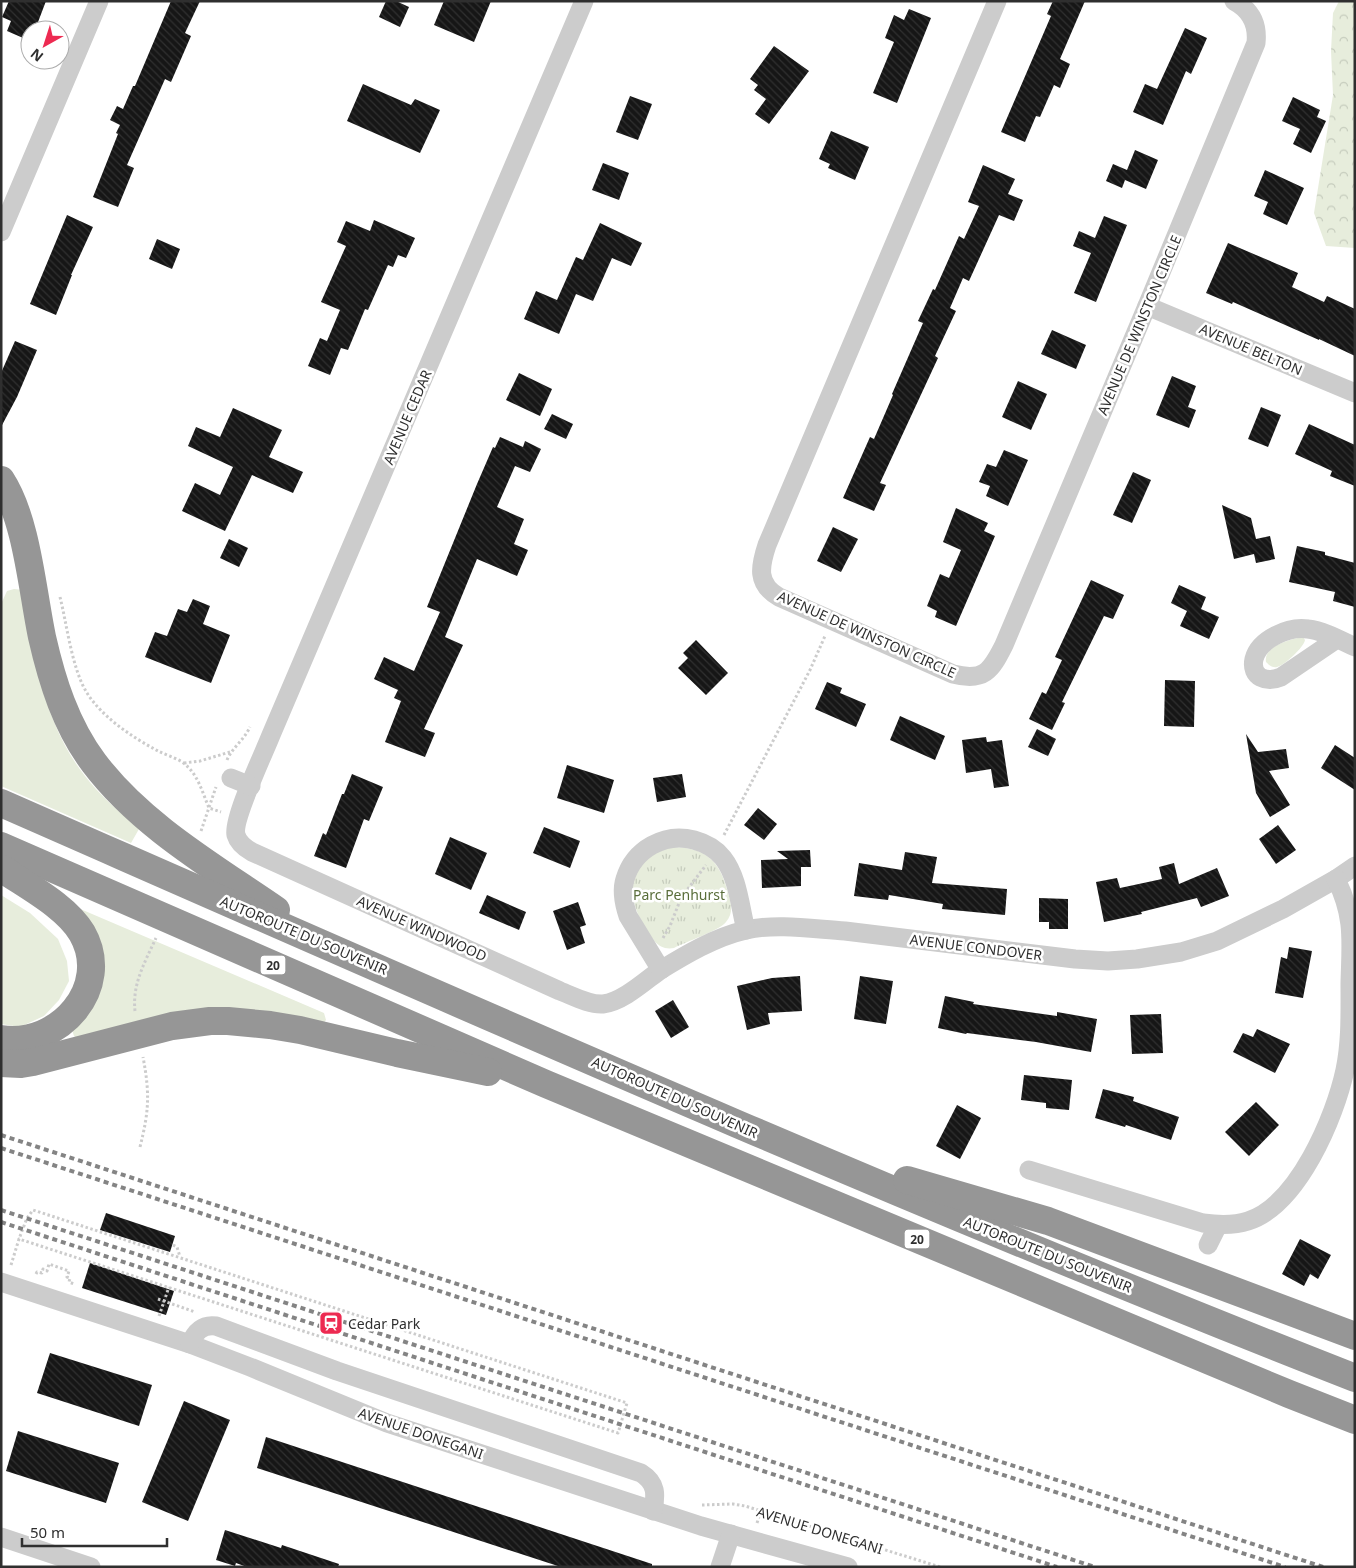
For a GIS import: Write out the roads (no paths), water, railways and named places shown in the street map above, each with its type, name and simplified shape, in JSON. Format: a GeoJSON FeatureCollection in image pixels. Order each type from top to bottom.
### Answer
{"type":"FeatureCollection","features":[{"type":"Feature","properties":{"kind":"highway"},"geometry":{"type":"LineString","coordinates":[[1,480],[13,504],[20,524],[42,636],[53,681],[68,718],[93,761],[124,796],[177,842],[326,945]]}},
{"type":"Feature","properties":{"kind":"highway","name":"AUTOROUTE DU SOUVENIR"},"geometry":{"type":"LineString","coordinates":[[1,803],[783,1144],[1008,1238],[1355,1378]]}},
{"type":"Feature","properties":{"kind":"highway","name":"20"},"geometry":{"type":"LineString","coordinates":[[1,846],[546,1084],[1355,1420]]}},
{"type":"Feature","properties":{"kind":"highway"},"geometry":{"type":"LineString","coordinates":[[1,868],[54,904],[73,922],[87,944],[92,967],[86,993],[79,1005],[62,1022],[42,1035],[18,1040],[1,1039]]}},
{"type":"Feature","properties":{"kind":"highway"},"geometry":{"type":"LineString","coordinates":[[1,1063],[21,1064],[33,1062],[172,1026],[210,1021],[228,1021],[300,1030],[397,1053],[546,1084]]}},
{"type":"Feature","properties":{"kind":"highway"},"geometry":{"type":"LineString","coordinates":[[783,1144],[1048,1221],[1355,1336]]}},
{"type":"Feature","properties":{"kind":"highway"},"geometry":{"type":"LineString","coordinates":[[1289,1394],[1355,1439]]}},
{"type":"Feature","properties":{"kind":"street"},"geometry":{"type":"LineString","coordinates":[[1,232],[99,1]]}},
{"type":"Feature","properties":{"kind":"street","name":"AVENUE CEDAR"},"geometry":{"type":"LineString","coordinates":[[236,834],[239,817],[271,736],[584,1]]}},
{"type":"Feature","properties":{"kind":"street","name":"AVENUE DE WINSTON CIRCLE"},"geometry":{"type":"LineString","coordinates":[[997,1],[767,545],[760,570],[764,583],[774,594],[953,674],[973,677],[983,675],[992,667],[1004,645],[1256,43],[1256,24],[1245,9],[1234,1]]}},
{"type":"Feature","properties":{"kind":"street","name":"AVENUE BELTON"},"geometry":{"type":"LineString","coordinates":[[1147,306],[1355,393]]}},
{"type":"Feature","properties":{"kind":"street"},"geometry":{"type":"LineString","coordinates":[[1337,639],[1355,647]]}},
{"type":"Feature","properties":{"kind":"street"},"geometry":{"type":"LineString","coordinates":[[231,778],[251,786]]}},
{"type":"Feature","properties":{"kind":"street","name":"AVENUE WINDWOOD"},"geometry":{"type":"LineString","coordinates":[[236,834],[239,842],[252,852],[560,991],[594,1003],[617,1000]]}},
{"type":"Feature","properties":{"kind":"street"},"geometry":{"type":"LineString","coordinates":[[661,970],[625,908],[623,889],[625,879],[637,856],[648,847],[672,838],[687,838],[708,846],[722,857],[731,872],[746,930]]}},
{"type":"Feature","properties":{"kind":"street","name":"AVENUE CONDOVER"},"geometry":{"type":"LineString","coordinates":[[617,1000],[661,970],[711,943],[746,930],[772,928],[845,931],[1075,958],[1108,961],[1137,960],[1181,952],[1217,941],[1283,909],[1355,866]]}},
{"type":"Feature","properties":{"kind":"street"},"geometry":{"type":"LineString","coordinates":[[1028,1170],[1210,1224],[1249,1221],[1264,1213],[1278,1202],[1304,1170],[1316,1148],[1334,1108],[1345,1069],[1348,1049],[1351,928],[1348,908],[1336,879]]}},
{"type":"Feature","properties":{"kind":"street"},"geometry":{"type":"LineString","coordinates":[[1208,1245],[1210,1224]]}},
{"type":"Feature","properties":{"kind":"street","name":"AVENUE DONEGANI"},"geometry":{"type":"LineString","coordinates":[[1,1282],[190,1344],[387,1423],[706,1528],[848,1567]]}},
{"type":"Feature","properties":{"kind":"street"},"geometry":{"type":"LineString","coordinates":[[190,1344],[199,1330],[207,1325],[216,1326],[337,1372],[641,1473],[649,1479],[654,1487],[656,1494],[653,1511]]}},
{"type":"Feature","properties":{"kind":"street"},"geometry":{"type":"LineString","coordinates":[[720,1567],[731,1534]]}},
{"type":"Feature","properties":{"kind":"street"},"geometry":{"type":"LineString","coordinates":[[1,1537],[91,1567]]}},
{"type":"Feature","properties":{"kind":"railway"},"geometry":{"type":"LineString","coordinates":[[1,1135],[1323,1567]]}},
{"type":"Feature","properties":{"kind":"railway"},"geometry":{"type":"LineString","coordinates":[[1,1148],[1285,1567]]}},
{"type":"Feature","properties":{"kind":"railway"},"geometry":{"type":"LineString","coordinates":[[1,1210],[1095,1567]]}},
{"type":"Feature","properties":{"kind":"railway"},"geometry":{"type":"LineString","coordinates":[[1,1222],[1057,1567]]}},
{"type":"Feature","properties":{"kind":"place","name":"Cedar Park"},"geometry":{"type":"Point","coordinates":[331,1323]}},
{"type":"Feature","properties":{"kind":"park label","name":"Parc Penhurst"},"geometry":{"type":"Point","coordinates":[679,894]}}]}
